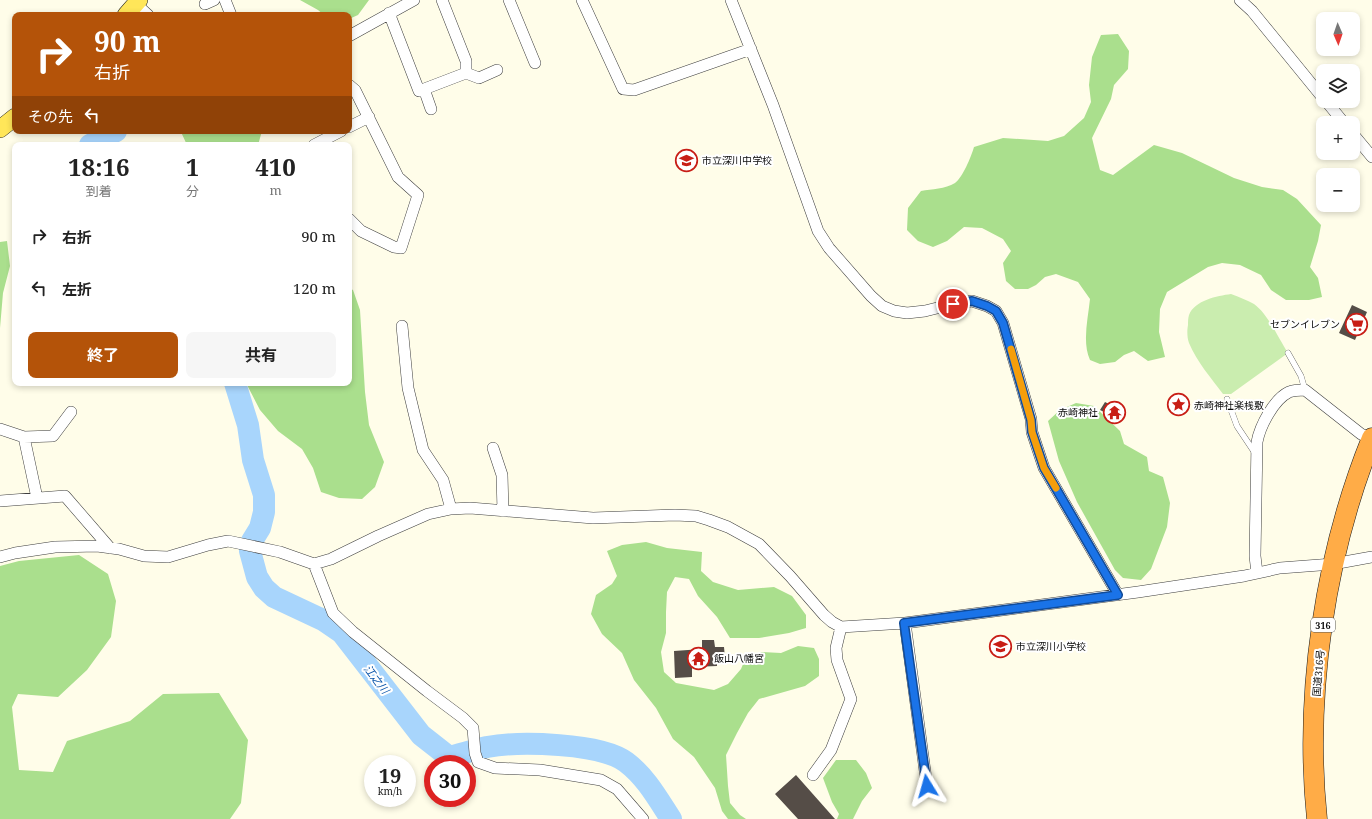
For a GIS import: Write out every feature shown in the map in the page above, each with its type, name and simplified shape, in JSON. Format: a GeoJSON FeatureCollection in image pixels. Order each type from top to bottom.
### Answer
{"type":"FeatureCollection","features":[{"type":"Feature","properties":{"kind":"highway","name":"国道316号"},"geometry":{"type":"LineString","coordinates":[[1317,819],[1314,790],[1313,734],[1317,667],[1333,564],[1346,510],[1372,438]]}},
{"type":"Feature","properties":{"kind":"main road"},"geometry":{"type":"LineString","coordinates":[[0,130],[12,120]]}},
{"type":"Feature","properties":{"kind":"street"},"geometry":{"type":"LineString","coordinates":[[225,0],[230,12]]}},
{"type":"Feature","properties":{"kind":"street"},"geometry":{"type":"LineString","coordinates":[[352,34],[414,0]]}},
{"type":"Feature","properties":{"kind":"street"},"geometry":{"type":"LineString","coordinates":[[442,0],[466,61],[466,73]]}},
{"type":"Feature","properties":{"kind":"street"},"geometry":{"type":"LineString","coordinates":[[508,0],[535,63]]}},
{"type":"Feature","properties":{"kind":"street"},"geometry":{"type":"LineString","coordinates":[[582,0],[623,88],[634,90],[751,49]]}},
{"type":"Feature","properties":{"kind":"street"},"geometry":{"type":"LineString","coordinates":[[731,0],[773,105],[818,231],[829,248],[871,296],[882,306],[894,311],[907,313],[925,311],[972,301],[996,311],[1003,323],[1031,420],[1032,432],[1044,468],[1118,595]]}},
{"type":"Feature","properties":{"kind":"street"},"geometry":{"type":"LineString","coordinates":[[1240,0],[1252,11],[1316,89]]}},
{"type":"Feature","properties":{"kind":"street"},"geometry":{"type":"LineString","coordinates":[[389,13],[419,91],[466,73],[479,78],[497,70]]}},
{"type":"Feature","properties":{"kind":"street"},"geometry":{"type":"LineString","coordinates":[[352,88],[355,90],[369,117],[398,177],[418,195],[401,248],[394,247],[361,231],[352,222]]}},
{"type":"Feature","properties":{"kind":"street"},"geometry":{"type":"LineString","coordinates":[[424,89],[431,109]]}},
{"type":"Feature","properties":{"kind":"street"},"geometry":{"type":"LineString","coordinates":[[1332,108],[1338,116]]}},
{"type":"Feature","properties":{"kind":"street"},"geometry":{"type":"LineString","coordinates":[[352,126],[369,117]]}},
{"type":"Feature","properties":{"kind":"street"},"geometry":{"type":"LineString","coordinates":[[320,142],[335,134]]}},
{"type":"Feature","properties":{"kind":"street"},"geometry":{"type":"LineString","coordinates":[[1360,142],[1372,157]]}},
{"type":"Feature","properties":{"kind":"street"},"geometry":{"type":"LineString","coordinates":[[402,326],[408,388],[423,450],[443,480],[451,508]]}},
{"type":"Feature","properties":{"kind":"street"},"geometry":{"type":"LineString","coordinates":[[1257,573],[1255,556],[1256,456],[1259,431],[1265,418],[1285,394],[1291,391],[1305,390],[1361,434],[1372,438]]}},
{"type":"Feature","properties":{"kind":"street"},"geometry":{"type":"LineString","coordinates":[[0,429],[24,437],[53,436],[71,412]]}},
{"type":"Feature","properties":{"kind":"street"},"geometry":{"type":"LineString","coordinates":[[24,437],[37,498]]}},
{"type":"Feature","properties":{"kind":"street"},"geometry":{"type":"LineString","coordinates":[[493,448],[502,475],[503,511]]}},
{"type":"Feature","properties":{"kind":"street"},"geometry":{"type":"LineString","coordinates":[[0,501],[65,496],[110,548]]}},
{"type":"Feature","properties":{"kind":"street"},"geometry":{"type":"LineString","coordinates":[[0,557],[15,553],[55,547],[97,546],[144,556],[168,557],[208,545],[228,541],[280,552],[314,564],[332,559],[378,536],[428,514],[451,508],[470,508],[593,518],[675,515],[696,516],[728,527],[759,544],[790,576],[824,615],[841,628],[904,623],[1118,595],[1244,576],[1280,568],[1333,564],[1372,557]]}},
{"type":"Feature","properties":{"kind":"street"},"geometry":{"type":"LineString","coordinates":[[314,564],[332,613],[352,632],[463,718],[473,728],[474,753],[478,762],[495,768],[540,770],[601,780],[617,789],[643,819]]}},
{"type":"Feature","properties":{"kind":"street"},"geometry":{"type":"LineString","coordinates":[[904,623],[927,786]]}},
{"type":"Feature","properties":{"kind":"street"},"geometry":{"type":"LineString","coordinates":[[813,775],[831,750],[851,699],[837,660],[836,648],[841,628]]}},
{"type":"Feature","properties":{"kind":"lane"},"geometry":{"type":"LineString","coordinates":[[1288,353],[1301,376],[1305,390]]}},
{"type":"Feature","properties":{"kind":"lane"},"geometry":{"type":"LineString","coordinates":[[1227,398],[1238,426],[1256,456]]}},
{"type":"Feature","properties":{"kind":"green space"},"geometry":{"type":"Polygon","coordinates":[[[300,0],[369,0],[358,15],[352,18],[352,12],[320,12],[300,0]]]}},
{"type":"Feature","properties":{"kind":"green space"},"geometry":{"type":"Polygon","coordinates":[[[1118,34],[1129,51],[1128,69],[1114,85],[1111,99],[1092,138],[1100,170],[1113,175],[1154,145],[1182,153],[1234,178],[1262,187],[1283,190],[1297,199],[1321,225],[1310,267],[1318,278],[1322,297],[1309,300],[1286,300],[1271,290],[1261,275],[1240,265],[1222,263],[1208,267],[1167,292],[1160,309],[1159,332],[1165,357],[1148,361],[1134,351],[1124,355],[1115,362],[1100,364],[1090,360],[1086,346],[1086,330],[1090,299],[1078,282],[1056,274],[1045,277],[1036,285],[1028,289],[1015,289],[1006,281],[1003,263],[1011,251],[1003,239],[982,228],[964,227],[947,241],[933,247],[918,241],[907,230],[908,208],[921,191],[943,188],[955,183],[964,172],[974,147],[1003,138],[1048,141],[1064,136],[1084,118],[1091,102],[1089,85],[1092,57],[1101,35],[1118,34]]]}},
{"type":"Feature","properties":{"kind":"green space"},"geometry":{"type":"Polygon","coordinates":[[[182,134],[261,134],[259,142],[186,142],[182,134]]]}},
{"type":"Feature","properties":{"kind":"green space"},"geometry":{"type":"Polygon","coordinates":[[[7,241],[10,266],[3,293],[0,328],[0,242],[7,241]]]}},
{"type":"Feature","properties":{"kind":"green space"},"geometry":{"type":"Polygon","coordinates":[[[353,290],[360,310],[365,392],[369,425],[384,462],[375,487],[362,499],[339,498],[321,492],[313,468],[302,449],[278,431],[260,410],[248,386],[352,386],[353,290]]]}},
{"type":"Feature","properties":{"kind":"green space"},"geometry":{"type":"Polygon","coordinates":[[[1231,294],[1254,304],[1259,308],[1269,320],[1288,353],[1231,394],[1223,394],[1204,370],[1196,357],[1189,343],[1187,332],[1189,315],[1196,306],[1201,302],[1231,294]]]}},
{"type":"Feature","properties":{"kind":"green space"},"geometry":{"type":"Polygon","coordinates":[[[1076,403],[1094,406],[1120,431],[1124,444],[1147,457],[1149,471],[1163,477],[1170,503],[1167,527],[1151,569],[1141,580],[1123,578],[1115,570],[1077,502],[1059,461],[1048,421],[1060,410],[1076,403]]]}},
{"type":"Feature","properties":{"kind":"green space"},"geometry":{"type":"Polygon","coordinates":[[[646,542],[667,548],[702,552],[701,571],[713,582],[738,590],[774,587],[792,596],[806,615],[806,628],[789,633],[759,638],[730,638],[717,617],[698,596],[689,579],[675,577],[667,592],[666,633],[661,652],[664,672],[676,683],[714,690],[728,684],[741,669],[746,657],[762,652],[781,653],[798,646],[814,648],[819,659],[819,676],[805,686],[759,699],[748,713],[726,755],[730,803],[740,815],[746,819],[728,819],[722,811],[715,788],[694,757],[673,739],[656,708],[634,680],[622,653],[602,634],[591,614],[596,595],[612,584],[617,576],[607,551],[622,545],[646,542]]]}},
{"type":"Feature","properties":{"kind":"green space"},"geometry":{"type":"Polygon","coordinates":[[[79,555],[108,574],[116,601],[111,637],[87,670],[58,697],[18,694],[12,707],[19,770],[53,772],[67,741],[130,721],[163,694],[219,693],[248,740],[241,803],[230,819],[0,819],[0,566],[19,561],[79,555]]]}},
{"type":"Feature","properties":{"kind":"green space"},"geometry":{"type":"Polygon","coordinates":[[[836,760],[856,760],[866,773],[872,788],[862,801],[853,819],[837,819],[839,814],[832,802],[823,778],[836,760]]]}},
{"type":"Feature","properties":{"kind":"building"},"geometry":{"type":"Polygon","coordinates":[[[1352,305],[1367,312],[1355,340],[1339,333],[1352,305]]]}},
{"type":"Feature","properties":{"kind":"building","name":"赤崎神社"},"geometry":{"type":"Polygon","coordinates":[[[1105,402],[1123,411],[1117,423],[1106,418],[1108,414],[1100,410],[1105,402]]]}},
{"type":"Feature","properties":{"kind":"building","name":"飯山八幡宮"},"geometry":{"type":"Polygon","coordinates":[[[702,640],[714,640],[715,647],[724,647],[725,658],[717,659],[717,666],[692,667],[692,677],[675,678],[674,651],[702,649],[702,640]]]}},
{"type":"Feature","properties":{"kind":"building"},"geometry":{"type":"Polygon","coordinates":[[[796,775],[835,819],[798,819],[775,794],[796,775]]]}},
{"type":"Feature","properties":{"kind":"waterway","name":"江之川"},"geometry":{"type":"LineString","coordinates":[[96,142],[110,134]]}},
{"type":"Feature","properties":{"kind":"waterway","name":"江之川"},"geometry":{"type":"LineString","coordinates":[[236,386],[248,425],[253,460],[264,495],[264,512],[260,528],[252,541],[250,551],[257,577],[264,588],[274,597],[323,620],[342,633],[421,735],[449,757],[487,747],[519,744],[559,745],[598,751],[626,762],[640,774],[671,819]]}},
{"type":"Feature","properties":{"kind":"slow traffic"},"geometry":{"type":"LineString","coordinates":[[1011,349],[1031,420],[1032,432],[1044,468],[1056,488]]}},
{"type":"Feature","properties":{"kind":"place","name":"市立深川中学校"},"geometry":{"type":"Point","coordinates":[687,160]}},
{"type":"Feature","properties":{"kind":"place","name":"セブンイレブン"},"geometry":{"type":"Point","coordinates":[1356,324]}},
{"type":"Feature","properties":{"kind":"place","name":"赤崎神社楽桟敷"},"geometry":{"type":"Point","coordinates":[1178,405]}},
{"type":"Feature","properties":{"kind":"place","name":"赤崎神社"},"geometry":{"type":"Point","coordinates":[1114,412]}},
{"type":"Feature","properties":{"kind":"place","name":"市立深川小学校"},"geometry":{"type":"Point","coordinates":[1001,646]}},
{"type":"Feature","properties":{"kind":"place","name":"飯山八幡宮"},"geometry":{"type":"Point","coordinates":[698,658]}},
{"type":"Feature","properties":{"kind":"route"},"geometry":{"type":"LineString","coordinates":[[927,786],[904,623],[1118,595],[1044,468],[1032,432],[1031,420],[1003,323],[996,311],[987,306],[972,301],[953,304]]}}]}
